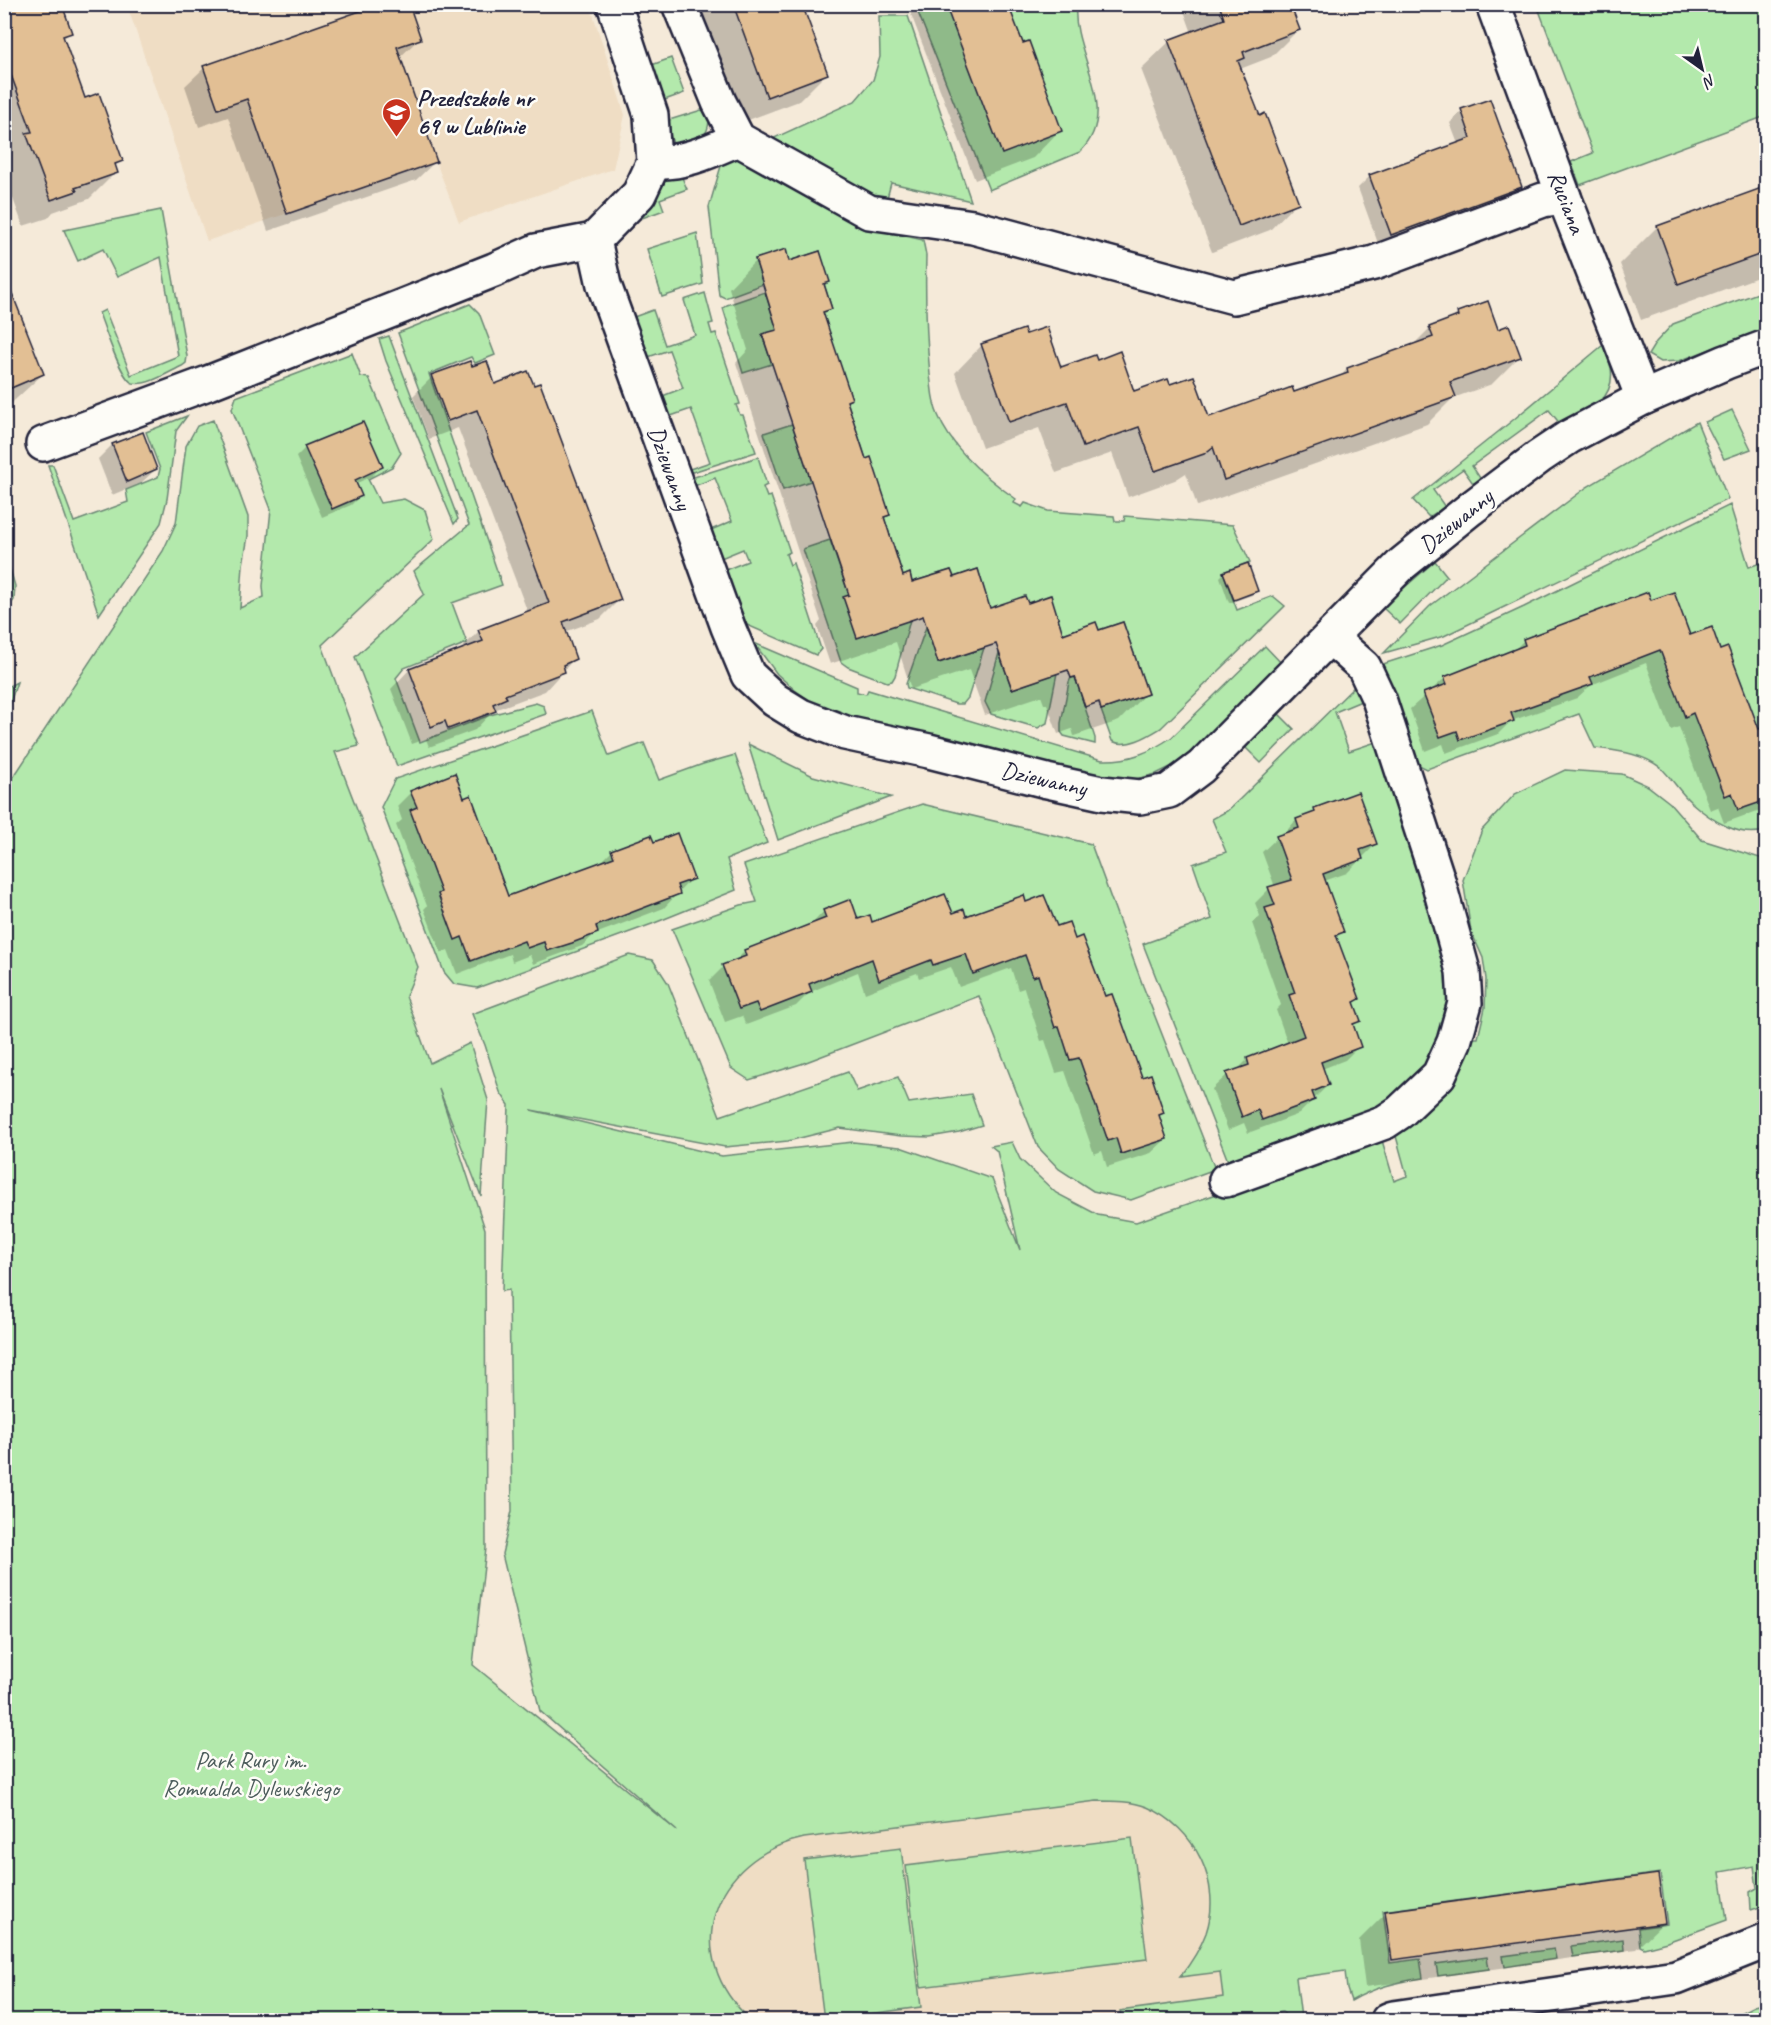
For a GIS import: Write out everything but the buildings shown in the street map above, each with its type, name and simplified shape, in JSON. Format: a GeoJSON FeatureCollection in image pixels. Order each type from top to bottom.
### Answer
{"type":"FeatureCollection","features":[{"type":"Feature","properties":{"kind":"street"},"geometry":{"type":"LineString","coordinates":[[43,444],[208,383],[494,270],[536,251],[594,240],[639,194],[654,162],[651,114],[614,4]]}},
{"type":"Feature","properties":{"kind":"street"},"geometry":{"type":"LineString","coordinates":[[679,4],[719,102],[738,139],[869,212],[973,227],[1234,297],[1374,263],[1543,200],[1564,197]]}},
{"type":"Feature","properties":{"kind":"street","name":"Ruciana"},"geometry":{"type":"LineString","coordinates":[[1493,4],[1564,197],[1643,398]]}},
{"type":"Feature","properties":{"kind":"street"},"geometry":{"type":"LineString","coordinates":[[654,162],[672,163],[705,154],[738,139]]}},
{"type":"Feature","properties":{"kind":"street","name":"Dziewanny"},"geometry":{"type":"LineString","coordinates":[[594,240],[604,285],[728,627],[748,675],[776,700],[801,716],[845,733],[929,750],[1102,793],[1140,797],[1169,791],[1201,767],[1402,564],[1470,509],[1569,437],[1643,398],[1767,347]]}},
{"type":"Feature","properties":{"kind":"street"},"geometry":{"type":"LineString","coordinates":[[1226,1180],[1385,1122],[1400,1112],[1439,1075],[1454,1042],[1465,1003],[1463,971],[1437,878],[1379,699],[1364,667],[1330,637]]}},
{"type":"Feature","properties":{"kind":"street"},"geometry":{"type":"LineString","coordinates":[[1388,2020],[1676,1977],[1767,1941]]}},
{"type":"Feature","properties":{"kind":"shaded area","name":"Przedszkole nr 69 w Lublinie"},"geometry":{"type":"Polygon","coordinates":[[[127,5],[590,5],[625,115],[613,169],[459,222],[436,162],[207,241],[127,5]]]}},
{"type":"Feature","properties":{"kind":"shaded area"},"geometry":{"type":"Polygon","coordinates":[[[1162,1684],[1290,2014],[1289,2020],[689,2020],[697,1848],[1162,1684]]]}},
{"type":"Feature","properties":{"kind":"green space"},"geometry":{"type":"Polygon","coordinates":[[[915,5],[1076,5],[1076,23],[1092,80],[1097,118],[1092,135],[1080,152],[989,190],[915,5]]]}},
{"type":"Feature","properties":{"kind":"green space"},"geometry":{"type":"Polygon","coordinates":[[[1537,5],[1766,5],[1766,116],[1580,185],[1571,162],[1593,153],[1537,5]]]}},
{"type":"Feature","properties":{"kind":"green space"},"geometry":{"type":"Polygon","coordinates":[[[879,16],[908,16],[971,201],[891,183],[886,202],[840,181],[772,139],[855,101],[873,80],[880,57],[879,16]]]}},
{"type":"Feature","properties":{"kind":"green space"},"geometry":{"type":"Polygon","coordinates":[[[671,58],[684,93],[662,101],[649,66],[671,58]]]}},
{"type":"Feature","properties":{"kind":"green space"},"geometry":{"type":"Polygon","coordinates":[[[708,108],[708,126],[703,136],[691,143],[674,147],[666,121],[708,108]]]}},
{"type":"Feature","properties":{"kind":"green space"},"geometry":{"type":"Polygon","coordinates":[[[740,158],[883,231],[923,240],[926,255],[929,360],[932,395],[936,410],[944,428],[961,451],[993,482],[1016,499],[1014,503],[1022,507],[1025,503],[1048,511],[1114,516],[1115,521],[1124,521],[1125,516],[1233,525],[1250,562],[1223,572],[1237,610],[1273,596],[1285,606],[1161,728],[1131,743],[1112,741],[1101,710],[1148,694],[1123,622],[1099,630],[1096,623],[1059,635],[1060,625],[1050,595],[1028,603],[987,609],[987,600],[978,569],[954,577],[951,570],[912,582],[910,573],[903,576],[884,517],[890,515],[866,459],[847,401],[851,399],[822,312],[832,309],[824,284],[820,251],[789,261],[755,259],[763,284],[725,298],[719,295],[709,207],[723,159],[740,158]]]}},
{"type":"Feature","properties":{"kind":"green space"},"geometry":{"type":"Polygon","coordinates":[[[680,173],[687,189],[660,199],[664,210],[631,222],[657,195],[666,180],[680,173]]]}},
{"type":"Feature","properties":{"kind":"green space"},"geometry":{"type":"Polygon","coordinates":[[[161,210],[187,356],[186,363],[152,381],[133,383],[128,380],[118,363],[99,313],[105,310],[131,375],[178,356],[161,257],[117,277],[103,249],[78,261],[64,230],[161,210]]]}},
{"type":"Feature","properties":{"kind":"green space"},"geometry":{"type":"Polygon","coordinates":[[[697,233],[703,284],[662,297],[647,249],[697,233]]]}},
{"type":"Feature","properties":{"kind":"green space"},"geometry":{"type":"Polygon","coordinates":[[[1766,290],[1766,328],[1679,361],[1660,362],[1648,355],[1656,342],[1673,324],[1766,290]]]}},
{"type":"Feature","properties":{"kind":"green space"},"geometry":{"type":"Polygon","coordinates":[[[765,292],[777,330],[762,335],[772,364],[743,373],[723,308],[765,292]]]}},
{"type":"Feature","properties":{"kind":"green space"},"geometry":{"type":"Polygon","coordinates":[[[705,293],[713,323],[709,324],[712,334],[716,333],[740,404],[736,405],[740,415],[743,415],[756,452],[689,473],[687,470],[710,462],[691,409],[668,417],[660,397],[683,388],[669,350],[645,358],[631,318],[653,310],[665,345],[695,335],[684,300],[705,293]]]}},
{"type":"Feature","properties":{"kind":"green space"},"geometry":{"type":"Polygon","coordinates":[[[470,304],[479,313],[495,355],[475,363],[471,357],[429,374],[502,585],[452,603],[467,643],[404,668],[396,678],[420,742],[490,715],[536,703],[544,706],[546,714],[397,766],[355,657],[424,594],[414,571],[469,525],[398,333],[470,304]]]}},
{"type":"Feature","properties":{"kind":"green space"},"geometry":{"type":"Polygon","coordinates":[[[389,336],[458,519],[454,524],[386,361],[379,339],[389,336]]]}},
{"type":"Feature","properties":{"kind":"green space"},"geometry":{"type":"Polygon","coordinates":[[[1603,345],[1611,368],[1611,380],[1609,390],[1597,405],[1561,425],[1549,410],[1472,466],[1482,481],[1475,486],[1463,469],[1433,490],[1445,507],[1429,517],[1413,500],[1513,420],[1603,345]]]}},
{"type":"Feature","properties":{"kind":"green space","name":"Park Rury im. Romualda Dylewskiego"},"geometry":{"type":"Polygon","coordinates":[[[352,353],[361,377],[369,378],[401,453],[392,467],[368,479],[380,503],[404,499],[425,510],[434,539],[322,645],[359,746],[335,752],[418,967],[406,996],[430,1063],[470,1043],[488,1100],[481,1196],[439,1089],[485,1229],[486,1548],[473,1665],[677,1831],[540,1711],[502,1554],[512,1511],[509,1290],[502,1291],[509,1105],[500,1092],[472,1014],[629,955],[653,960],[668,983],[720,1116],[848,1072],[857,1091],[898,1077],[909,1103],[971,1094],[982,1125],[959,1132],[930,1137],[901,1136],[840,1128],[788,1141],[725,1147],[531,1110],[722,1156],[853,1142],[900,1147],[992,1179],[1020,1250],[997,1151],[991,1146],[1012,1142],[1020,1159],[1056,1193],[1098,1215],[1136,1222],[1381,1137],[1394,1181],[1407,1176],[1394,1129],[1468,1038],[1478,1038],[1485,1008],[1486,979],[1483,958],[1471,931],[1463,880],[1482,830],[1515,794],[1565,770],[1622,774],[1648,786],[1670,803],[1702,840],[1763,859],[1766,857],[1766,1905],[1751,1910],[1750,1892],[1757,1888],[1754,1866],[1720,1872],[1727,1920],[1644,1948],[1640,1946],[1638,1928],[1667,1924],[1660,1873],[1383,1911],[1390,1963],[1420,1959],[1423,1978],[1386,1986],[1351,2001],[1345,1971],[1296,1978],[1301,2018],[1292,2020],[1282,2012],[1273,2014],[1268,2020],[1191,2020],[1180,2015],[1143,2020],[1122,2020],[1120,2011],[1223,1997],[1220,1972],[1180,1977],[1201,1945],[1210,1914],[1211,1895],[1207,1877],[1201,1859],[1191,1843],[1179,1828],[1164,1816],[1147,1807],[1129,1802],[1097,1801],[804,1838],[772,1849],[747,1865],[728,1887],[716,1912],[711,1939],[716,1967],[729,1995],[751,2020],[5,2020],[5,790],[163,551],[176,523],[186,446],[197,426],[213,420],[248,517],[240,608],[264,597],[263,586],[271,509],[232,409],[236,397],[352,353]]]}},
{"type":"Feature","properties":{"kind":"green space"},"geometry":{"type":"Polygon","coordinates":[[[1732,410],[1751,449],[1724,459],[1705,422],[1732,410]]]}},
{"type":"Feature","properties":{"kind":"green space"},"geometry":{"type":"Polygon","coordinates":[[[187,416],[176,431],[167,499],[161,523],[99,615],[48,465],[53,465],[74,522],[128,502],[126,490],[158,477],[160,469],[146,432],[187,416]]]}},
{"type":"Feature","properties":{"kind":"green space"},"geometry":{"type":"Polygon","coordinates":[[[1697,422],[1728,499],[1444,636],[1384,653],[1430,606],[1587,487],[1697,422]]]}},
{"type":"Feature","properties":{"kind":"green space"},"geometry":{"type":"Polygon","coordinates":[[[792,424],[811,481],[783,490],[764,433],[792,424]]]}},
{"type":"Feature","properties":{"kind":"green space"},"geometry":{"type":"Polygon","coordinates":[[[758,457],[767,485],[763,487],[767,497],[771,496],[790,552],[786,554],[790,565],[793,563],[821,649],[816,655],[747,625],[725,570],[748,561],[743,549],[721,558],[711,530],[732,521],[715,478],[694,486],[691,478],[758,457]]]}},
{"type":"Feature","properties":{"kind":"green space"},"geometry":{"type":"Polygon","coordinates":[[[1730,505],[1749,567],[1766,561],[1766,830],[1746,832],[1726,826],[1692,803],[1654,763],[1629,754],[1595,748],[1579,714],[1427,769],[1407,759],[1380,665],[1442,645],[1730,505]]]}},
{"type":"Feature","properties":{"kind":"green space"},"geometry":{"type":"Polygon","coordinates":[[[830,540],[849,595],[906,621],[910,620],[892,681],[887,682],[841,662],[803,549],[830,540]]]}},
{"type":"Feature","properties":{"kind":"green space"},"geometry":{"type":"Polygon","coordinates":[[[5,552],[15,586],[14,600],[5,612],[5,552]]]}},
{"type":"Feature","properties":{"kind":"green space"},"geometry":{"type":"Polygon","coordinates":[[[1435,561],[1447,576],[1400,624],[1382,607],[1435,561]]]}},
{"type":"Feature","properties":{"kind":"green space"},"geometry":{"type":"Polygon","coordinates":[[[926,627],[939,663],[984,648],[968,698],[963,704],[956,704],[907,688],[906,684],[926,627]]]}},
{"type":"Feature","properties":{"kind":"green space"},"geometry":{"type":"Polygon","coordinates":[[[754,643],[857,687],[857,692],[866,694],[868,690],[1102,760],[1139,755],[1172,737],[1265,646],[1283,665],[1187,759],[1156,774],[1132,780],[1116,780],[1073,772],[854,719],[813,703],[795,690],[777,674],[754,643]]]}},
{"type":"Feature","properties":{"kind":"green space"},"geometry":{"type":"Polygon","coordinates":[[[999,653],[1012,689],[1057,673],[1047,723],[1038,728],[991,714],[985,702],[999,653]]]}},
{"type":"Feature","properties":{"kind":"green space"},"geometry":{"type":"Polygon","coordinates":[[[1075,677],[1095,744],[1064,736],[1061,732],[1069,682],[1075,677]]]}},
{"type":"Feature","properties":{"kind":"green space"},"geometry":{"type":"Polygon","coordinates":[[[17,682],[5,718],[5,688],[17,682]]]}},
{"type":"Feature","properties":{"kind":"green space"},"geometry":{"type":"Polygon","coordinates":[[[1359,682],[1366,699],[1335,712],[1349,751],[1379,741],[1451,963],[1449,1001],[1430,1064],[1381,1109],[1230,1166],[1143,944],[1212,919],[1193,864],[1226,852],[1212,819],[1227,811],[1240,799],[1359,682]]]}},
{"type":"Feature","properties":{"kind":"green space"},"geometry":{"type":"Polygon","coordinates":[[[592,711],[609,756],[644,743],[659,780],[735,755],[767,843],[727,859],[736,890],[652,924],[477,988],[454,984],[444,972],[381,807],[395,779],[592,711]]]}},
{"type":"Feature","properties":{"kind":"green space"},"geometry":{"type":"Polygon","coordinates":[[[1279,714],[1294,729],[1261,763],[1245,747],[1279,714]]]}},
{"type":"Feature","properties":{"kind":"green space"},"geometry":{"type":"Polygon","coordinates":[[[748,744],[813,776],[891,797],[778,840],[748,744]]]}},
{"type":"Feature","properties":{"kind":"green space"},"geometry":{"type":"Polygon","coordinates":[[[922,804],[1091,844],[1143,986],[1215,1169],[1131,1200],[1093,1191],[1059,1169],[1038,1147],[979,996],[801,1064],[749,1080],[731,1068],[672,929],[741,905],[757,902],[744,865],[922,804]]]}},
{"type":"Feature","properties":{"kind":"green space"},"geometry":{"type":"Polygon","coordinates":[[[1132,1838],[1147,1959],[921,1987],[906,1866],[1132,1838]]]}},
{"type":"Feature","properties":{"kind":"green space"},"geometry":{"type":"Polygon","coordinates":[[[901,1848],[921,2007],[824,2020],[804,1860],[901,1848]]]}},
{"type":"Feature","properties":{"kind":"green space"},"geometry":{"type":"Polygon","coordinates":[[[1623,1939],[1624,1950],[1573,1957],[1571,1946],[1623,1939]]]}},
{"type":"Feature","properties":{"kind":"green space"},"geometry":{"type":"Polygon","coordinates":[[[1554,1949],[1556,1959],[1505,1967],[1503,1956],[1554,1949]]]}},
{"type":"Feature","properties":{"kind":"green space"},"geometry":{"type":"Polygon","coordinates":[[[1487,1957],[1489,1969],[1438,1976],[1436,1964],[1487,1957]]]}},
{"type":"Feature","properties":{"kind":"green space"},"geometry":{"type":"Polygon","coordinates":[[[1766,2003],[1766,2020],[1726,2020],[1754,2006],[1766,2003]]]}},
{"type":"Feature","properties":{"kind":"place","name":"Przedszkole nr 69 w Lublinie"},"geometry":{"type":"Point","coordinates":[396,138]}}]}
